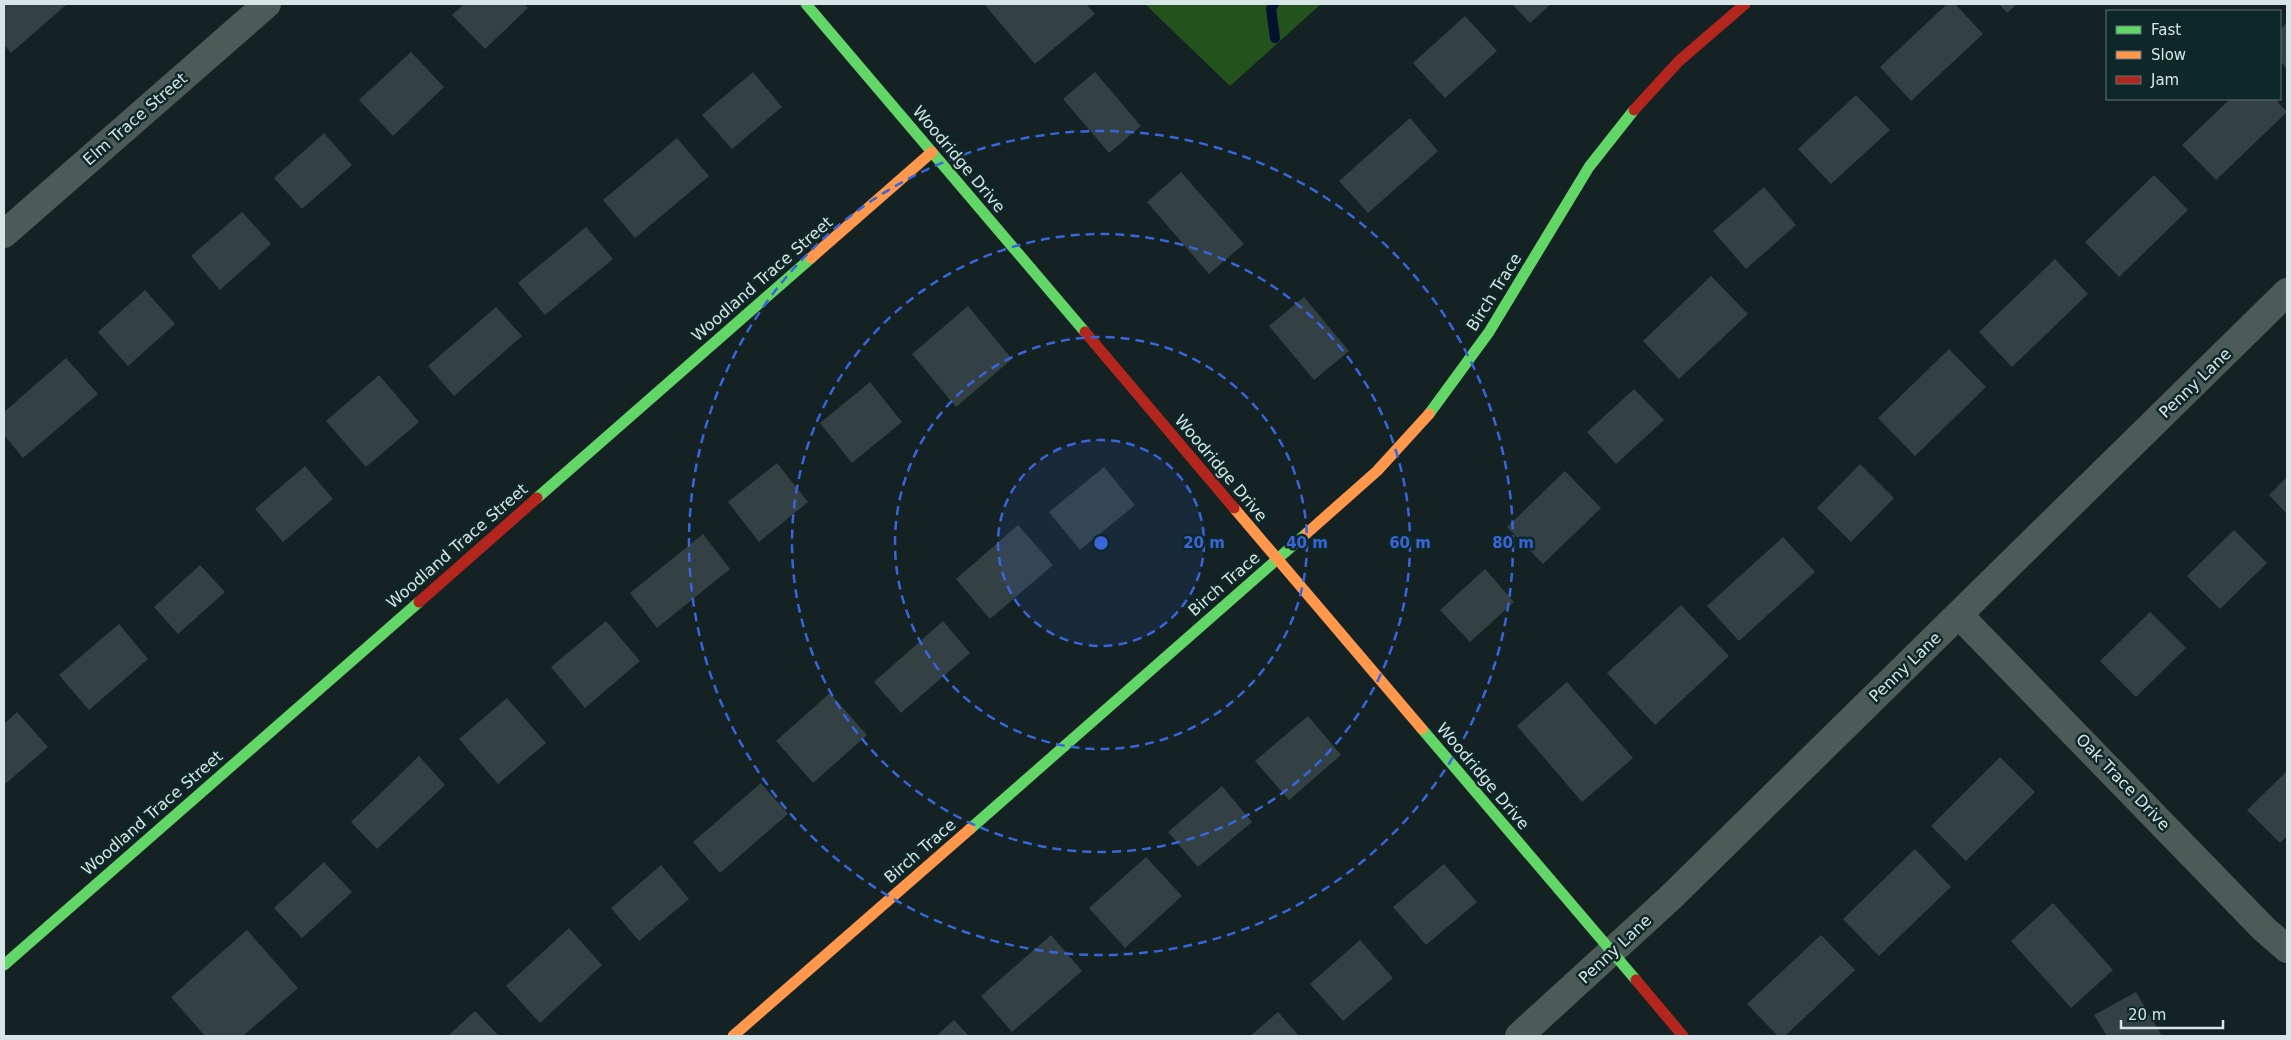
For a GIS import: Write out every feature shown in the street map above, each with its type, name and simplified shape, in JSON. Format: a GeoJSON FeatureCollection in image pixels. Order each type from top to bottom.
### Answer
{"type":"FeatureCollection","features":[{"type":"Feature","properties":{"kind":"street","name":"Elm Trace Street"},"geometry":{"type":"LineString","coordinates":[[4,234],[267,4]]}},
{"type":"Feature","properties":{"kind":"street","name":"Woodridge Drive"},"geometry":{"type":"LineString","coordinates":[[806,4],[1683,1036]]}},
{"type":"Feature","properties":{"kind":"street","name":"Birch Trace"},"geometry":{"type":"LineString","coordinates":[[733,1036],[1377,471],[1436,407],[1489,332],[1590,167],[1633,111],[1679,61],[1745,4]]}},
{"type":"Feature","properties":{"kind":"street","name":"Woodland Trace Street"},"geometry":{"type":"LineString","coordinates":[[4,965],[932,152]]}},
{"type":"Feature","properties":{"kind":"street","name":"Penny Lane"},"geometry":{"type":"LineString","coordinates":[[1519,1036],[1670,898],[2287,292]]}},
{"type":"Feature","properties":{"kind":"street","name":"Oak Trace Drive"},"geometry":{"type":"LineString","coordinates":[[1958,615],[2264,929],[2287,948]]}},
{"type":"Feature","properties":{"kind":"green space"},"geometry":{"type":"Polygon","coordinates":[[[1145,4],[1321,4],[1230,86],[1145,4]]]}},
{"type":"Feature","properties":{"kind":"building"},"geometry":{"type":"Polygon","coordinates":[[[4,4],[67,4],[11,53],[4,45],[4,4]]]}},
{"type":"Feature","properties":{"kind":"building"},"geometry":{"type":"Polygon","coordinates":[[[464,4],[524,4],[528,8],[485,49],[452,15],[464,4]]]}},
{"type":"Feature","properties":{"kind":"building"},"geometry":{"type":"Polygon","coordinates":[[[984,4],[1086,4],[1095,14],[1035,64],[984,4]]]}},
{"type":"Feature","properties":{"kind":"building"},"geometry":{"type":"Polygon","coordinates":[[[1512,4],[1551,4],[1530,23],[1512,4]]]}},
{"type":"Feature","properties":{"kind":"building"},"geometry":{"type":"Polygon","coordinates":[[[1947,4],[1955,4],[1983,34],[1911,101],[1880,67],[1947,4]]]}},
{"type":"Feature","properties":{"kind":"building"},"geometry":{"type":"Polygon","coordinates":[[[1999,4],[2017,4],[2007,13],[1999,4]]]}},
{"type":"Feature","properties":{"kind":"building"},"geometry":{"type":"Polygon","coordinates":[[[1465,16],[1497,51],[1445,98],[1413,63],[1465,16]]]}},
{"type":"Feature","properties":{"kind":"building"},"geometry":{"type":"Polygon","coordinates":[[[2287,22],[2287,69],[2281,62],[2281,29],[2287,22]]]}},
{"type":"Feature","properties":{"kind":"building"},"geometry":{"type":"Polygon","coordinates":[[[411,52],[444,87],[393,136],[359,100],[411,52]]]}},
{"type":"Feature","properties":{"kind":"building"},"geometry":{"type":"Polygon","coordinates":[[[753,72],[782,107],[732,149],[702,115],[753,72]]]}},
{"type":"Feature","properties":{"kind":"building"},"geometry":{"type":"Polygon","coordinates":[[[1095,72],[1141,126],[1109,153],[1063,99],[1095,72]]]}},
{"type":"Feature","properties":{"kind":"building"},"geometry":{"type":"Polygon","coordinates":[[[1856,95],[1890,130],[1831,184],[1798,149],[1856,95]]]}},
{"type":"Feature","properties":{"kind":"building"},"geometry":{"type":"Polygon","coordinates":[[[2229,100],[2276,100],[2287,112],[2216,180],[2182,145],[2229,100]]]}},
{"type":"Feature","properties":{"kind":"building"},"geometry":{"type":"Polygon","coordinates":[[[1410,118],[1438,151],[1368,213],[1339,181],[1410,118]]]}},
{"type":"Feature","properties":{"kind":"building"},"geometry":{"type":"Polygon","coordinates":[[[324,133],[352,165],[302,209],[274,178],[324,133]]]}},
{"type":"Feature","properties":{"kind":"building"},"geometry":{"type":"Polygon","coordinates":[[[677,138],[709,176],[635,238],[603,200],[677,138]]]}},
{"type":"Feature","properties":{"kind":"building"},"geometry":{"type":"Polygon","coordinates":[[[1181,172],[1244,244],[1209,274],[1147,202],[1181,172]]]}},
{"type":"Feature","properties":{"kind":"building"},"geometry":{"type":"Polygon","coordinates":[[[2154,175],[2188,210],[2119,277],[2085,242],[2154,175]]]}},
{"type":"Feature","properties":{"kind":"building"},"geometry":{"type":"Polygon","coordinates":[[[1764,187],[1796,225],[1746,269],[1713,231],[1764,187]]]}},
{"type":"Feature","properties":{"kind":"building"},"geometry":{"type":"Polygon","coordinates":[[[242,212],[271,244],[220,290],[191,256],[242,212]]]}},
{"type":"Feature","properties":{"kind":"building"},"geometry":{"type":"Polygon","coordinates":[[[586,227],[613,259],[545,315],[518,283],[586,227]]]}},
{"type":"Feature","properties":{"kind":"building"},"geometry":{"type":"Polygon","coordinates":[[[2055,259],[2088,294],[2012,367],[1979,332],[2055,259]]]}},
{"type":"Feature","properties":{"kind":"building"},"geometry":{"type":"Polygon","coordinates":[[[1711,276],[1748,314],[1679,379],[1643,341],[1711,276]]]}},
{"type":"Feature","properties":{"kind":"building"},"geometry":{"type":"Polygon","coordinates":[[[145,290],[175,324],[128,366],[98,332],[145,290]]]}},
{"type":"Feature","properties":{"kind":"building"},"geometry":{"type":"Polygon","coordinates":[[[1304,297],[1349,351],[1314,380],[1269,326],[1304,297]]]}},
{"type":"Feature","properties":{"kind":"building"},"geometry":{"type":"Polygon","coordinates":[[[968,306],[1012,359],[956,407],[912,354],[968,306]]]}},
{"type":"Feature","properties":{"kind":"building"},"geometry":{"type":"Polygon","coordinates":[[[496,307],[522,336],[454,396],[428,366],[496,307]]]}},
{"type":"Feature","properties":{"kind":"building"},"geometry":{"type":"Polygon","coordinates":[[[1949,349],[1986,387],[1915,456],[1878,418],[1949,349]]]}},
{"type":"Feature","properties":{"kind":"building"},"geometry":{"type":"Polygon","coordinates":[[[66,358],[98,394],[23,458],[4,435],[4,412],[66,358]]]}},
{"type":"Feature","properties":{"kind":"building"},"geometry":{"type":"Polygon","coordinates":[[[379,375],[419,422],[366,467],[326,421],[379,375]]]}},
{"type":"Feature","properties":{"kind":"building"},"geometry":{"type":"Polygon","coordinates":[[[870,382],[902,422],[852,463],[820,423],[870,382]]]}},
{"type":"Feature","properties":{"kind":"building"},"geometry":{"type":"Polygon","coordinates":[[[1634,389],[1664,420],[1616,464],[1587,432],[1634,389]]]}},
{"type":"Feature","properties":{"kind":"building"},"geometry":{"type":"Polygon","coordinates":[[[777,463],[808,502],[759,542],[728,502],[777,463]]]}},
{"type":"Feature","properties":{"kind":"building"},"geometry":{"type":"Polygon","coordinates":[[[1860,464],[1894,498],[1851,542],[1817,508],[1860,464]]]}},
{"type":"Feature","properties":{"kind":"building"},"geometry":{"type":"Polygon","coordinates":[[[305,466],[333,499],[283,542],[255,509],[305,466]]]}},
{"type":"Feature","properties":{"kind":"building"},"geometry":{"type":"Polygon","coordinates":[[[1104,467],[1135,505],[1080,550],[1049,512],[1104,467]]]}},
{"type":"Feature","properties":{"kind":"building"},"geometry":{"type":"Polygon","coordinates":[[[1565,471],[1601,508],[1543,564],[1507,527],[1565,471]]]}},
{"type":"Feature","properties":{"kind":"building"},"geometry":{"type":"Polygon","coordinates":[[[2287,477],[2287,514],[2269,495],[2287,477]]]}},
{"type":"Feature","properties":{"kind":"building"},"geometry":{"type":"Polygon","coordinates":[[[1018,525],[1053,565],[990,619],[956,579],[1018,525]]]}},
{"type":"Feature","properties":{"kind":"building"},"geometry":{"type":"Polygon","coordinates":[[[2234,530],[2267,563],[2220,609],[2187,576],[2234,530]]]}},
{"type":"Feature","properties":{"kind":"building"},"geometry":{"type":"Polygon","coordinates":[[[703,534],[730,569],[657,628],[630,593],[703,534]]]}},
{"type":"Feature","properties":{"kind":"building"},"geometry":{"type":"Polygon","coordinates":[[[1783,537],[1815,572],[1739,641],[1707,606],[1783,537]]]}},
{"type":"Feature","properties":{"kind":"building"},"geometry":{"type":"Polygon","coordinates":[[[200,565],[225,592],[178,634],[154,607],[200,565]]]}},
{"type":"Feature","properties":{"kind":"building"},"geometry":{"type":"Polygon","coordinates":[[[1485,569],[1514,602],[1470,642],[1440,610],[1485,569]]]}},
{"type":"Feature","properties":{"kind":"building"},"geometry":{"type":"Polygon","coordinates":[[[1681,605],[1729,656],[1655,725],[1607,673],[1681,605]]]}},
{"type":"Feature","properties":{"kind":"building"},"geometry":{"type":"Polygon","coordinates":[[[2150,612],[2186,648],[2136,697],[2100,661],[2150,612]]]}},
{"type":"Feature","properties":{"kind":"building"},"geometry":{"type":"Polygon","coordinates":[[[606,621],[640,661],[585,708],[551,667],[606,621]]]}},
{"type":"Feature","properties":{"kind":"building"},"geometry":{"type":"Polygon","coordinates":[[[943,621],[970,653],[901,713],[874,682],[943,621]]]}},
{"type":"Feature","properties":{"kind":"building"},"geometry":{"type":"Polygon","coordinates":[[[119,624],[148,659],[89,710],[59,675],[119,624]]]}},
{"type":"Feature","properties":{"kind":"building"},"geometry":{"type":"Polygon","coordinates":[[[1567,682],[1633,758],[1582,802],[1517,726],[1567,682]]]}},
{"type":"Feature","properties":{"kind":"building"},"geometry":{"type":"Polygon","coordinates":[[[830,693],[867,735],[813,783],[776,741],[830,693]]]}},
{"type":"Feature","properties":{"kind":"building"},"geometry":{"type":"Polygon","coordinates":[[[507,698],[546,743],[498,784],[459,739],[507,698]]]}},
{"type":"Feature","properties":{"kind":"building"},"geometry":{"type":"Polygon","coordinates":[[[17,712],[48,747],[4,785],[4,724],[17,712]]]}},
{"type":"Feature","properties":{"kind":"building"},"geometry":{"type":"Polygon","coordinates":[[[1308,716],[1341,755],[1289,800],[1255,761],[1308,716]]]}},
{"type":"Feature","properties":{"kind":"building"},"geometry":{"type":"Polygon","coordinates":[[[419,756],[445,785],[377,849],[351,822],[419,756]]]}},
{"type":"Feature","properties":{"kind":"building"},"geometry":{"type":"Polygon","coordinates":[[[2000,757],[2035,792],[1966,861],[1931,826],[2000,757]]]}},
{"type":"Feature","properties":{"kind":"building"},"geometry":{"type":"Polygon","coordinates":[[[2287,771],[2287,836],[2280,843],[2247,810],[2287,771]]]}},
{"type":"Feature","properties":{"kind":"building"},"geometry":{"type":"Polygon","coordinates":[[[761,783],[788,814],[720,873],[693,842],[761,783]]]}},
{"type":"Feature","properties":{"kind":"building"},"geometry":{"type":"Polygon","coordinates":[[[1222,786],[1252,822],[1198,867],[1168,832],[1222,786]]]}},
{"type":"Feature","properties":{"kind":"building"},"geometry":{"type":"Polygon","coordinates":[[[1915,849],[1951,887],[1879,956],[1843,919],[1915,849]]]}},
{"type":"Feature","properties":{"kind":"building"},"geometry":{"type":"Polygon","coordinates":[[[1146,857],[1182,896],[1125,948],[1089,908],[1146,857]]]}},
{"type":"Feature","properties":{"kind":"building"},"geometry":{"type":"Polygon","coordinates":[[[324,862],[352,892],[302,938],[274,908],[324,862]]]}},
{"type":"Feature","properties":{"kind":"building"},"geometry":{"type":"Polygon","coordinates":[[[1444,864],[1477,902],[1426,945],[1393,907],[1444,864]]]}},
{"type":"Feature","properties":{"kind":"building"},"geometry":{"type":"Polygon","coordinates":[[[661,865],[689,899],[639,941],[611,908],[661,865]]]}},
{"type":"Feature","properties":{"kind":"building"},"geometry":{"type":"Polygon","coordinates":[[[2053,903],[2113,970],[2071,1008],[2011,941],[2053,903]]]}},
{"type":"Feature","properties":{"kind":"building"},"geometry":{"type":"Polygon","coordinates":[[[569,928],[602,965],[540,1023],[506,986],[569,928]]]}},
{"type":"Feature","properties":{"kind":"building"},"geometry":{"type":"Polygon","coordinates":[[[247,930],[298,988],[243,1036],[205,1036],[171,997],[247,930]]]}},
{"type":"Feature","properties":{"kind":"building"},"geometry":{"type":"Polygon","coordinates":[[[1051,935],[1082,971],[1012,1032],[981,996],[1051,935]]]}},
{"type":"Feature","properties":{"kind":"building"},"geometry":{"type":"Polygon","coordinates":[[[1821,935],[1855,970],[1785,1036],[1778,1036],[1747,1004],[1821,935]]]}},
{"type":"Feature","properties":{"kind":"building"},"geometry":{"type":"Polygon","coordinates":[[[1360,940],[1393,978],[1343,1021],[1310,984],[1360,940]]]}},
{"type":"Feature","properties":{"kind":"building"},"geometry":{"type":"Polygon","coordinates":[[[2136,992],[2162,1036],[2107,1036],[2094,1015],[2136,992]]]}},
{"type":"Feature","properties":{"kind":"building"},"geometry":{"type":"Polygon","coordinates":[[[475,1011],[499,1036],[448,1036],[475,1011]]]}},
{"type":"Feature","properties":{"kind":"building"},"geometry":{"type":"Polygon","coordinates":[[[1278,1012],[1299,1036],[1250,1036],[1278,1012]]]}},
{"type":"Feature","properties":{"kind":"building"},"geometry":{"type":"Polygon","coordinates":[[[954,1020],[969,1036],[936,1036],[954,1020]]]}},
{"type":"Feature","properties":{"kind":"waterway"},"geometry":{"type":"LineString","coordinates":[[1274,4],[1271,9],[1275,38]]}},
{"type":"Feature","properties":{"kind":"traffic: fast"},"geometry":{"type":"LineString","coordinates":[[806,4],[1085,332]]}},
{"type":"Feature","properties":{"kind":"traffic: fast"},"geometry":{"type":"LineString","coordinates":[[1429,414],[1489,332],[1589,167],[1634,110]]}},
{"type":"Feature","properties":{"kind":"traffic: fast"},"geometry":{"type":"LineString","coordinates":[[537,498],[811,258]]}},
{"type":"Feature","properties":{"kind":"traffic: fast"},"geometry":{"type":"LineString","coordinates":[[970,829],[1307,533]]}},
{"type":"Feature","properties":{"kind":"traffic: fast"},"geometry":{"type":"LineString","coordinates":[[4,965],[419,602]]}},
{"type":"Feature","properties":{"kind":"traffic: fast"},"geometry":{"type":"LineString","coordinates":[[1422,729],[1636,980]]}},
{"type":"Feature","properties":{"kind":"traffic: slow"},"geometry":{"type":"LineString","coordinates":[[811,258],[932,152]]}},
{"type":"Feature","properties":{"kind":"traffic: slow"},"geometry":{"type":"LineString","coordinates":[[1307,533],[1377,471],[1429,414]]}},
{"type":"Feature","properties":{"kind":"traffic: slow"},"geometry":{"type":"LineString","coordinates":[[1234,508],[1422,729]]}},
{"type":"Feature","properties":{"kind":"traffic: slow"},"geometry":{"type":"LineString","coordinates":[[733,1036],[970,829]]}},
{"type":"Feature","properties":{"kind":"traffic: jam"},"geometry":{"type":"LineString","coordinates":[[1634,110],[1679,61],[1745,4]]}},
{"type":"Feature","properties":{"kind":"traffic: jam"},"geometry":{"type":"LineString","coordinates":[[1085,332],[1234,508]]}},
{"type":"Feature","properties":{"kind":"traffic: jam"},"geometry":{"type":"LineString","coordinates":[[419,602],[537,498]]}},
{"type":"Feature","properties":{"kind":"traffic: jam"},"geometry":{"type":"LineString","coordinates":[[1636,980],[1683,1036]]}}]}
